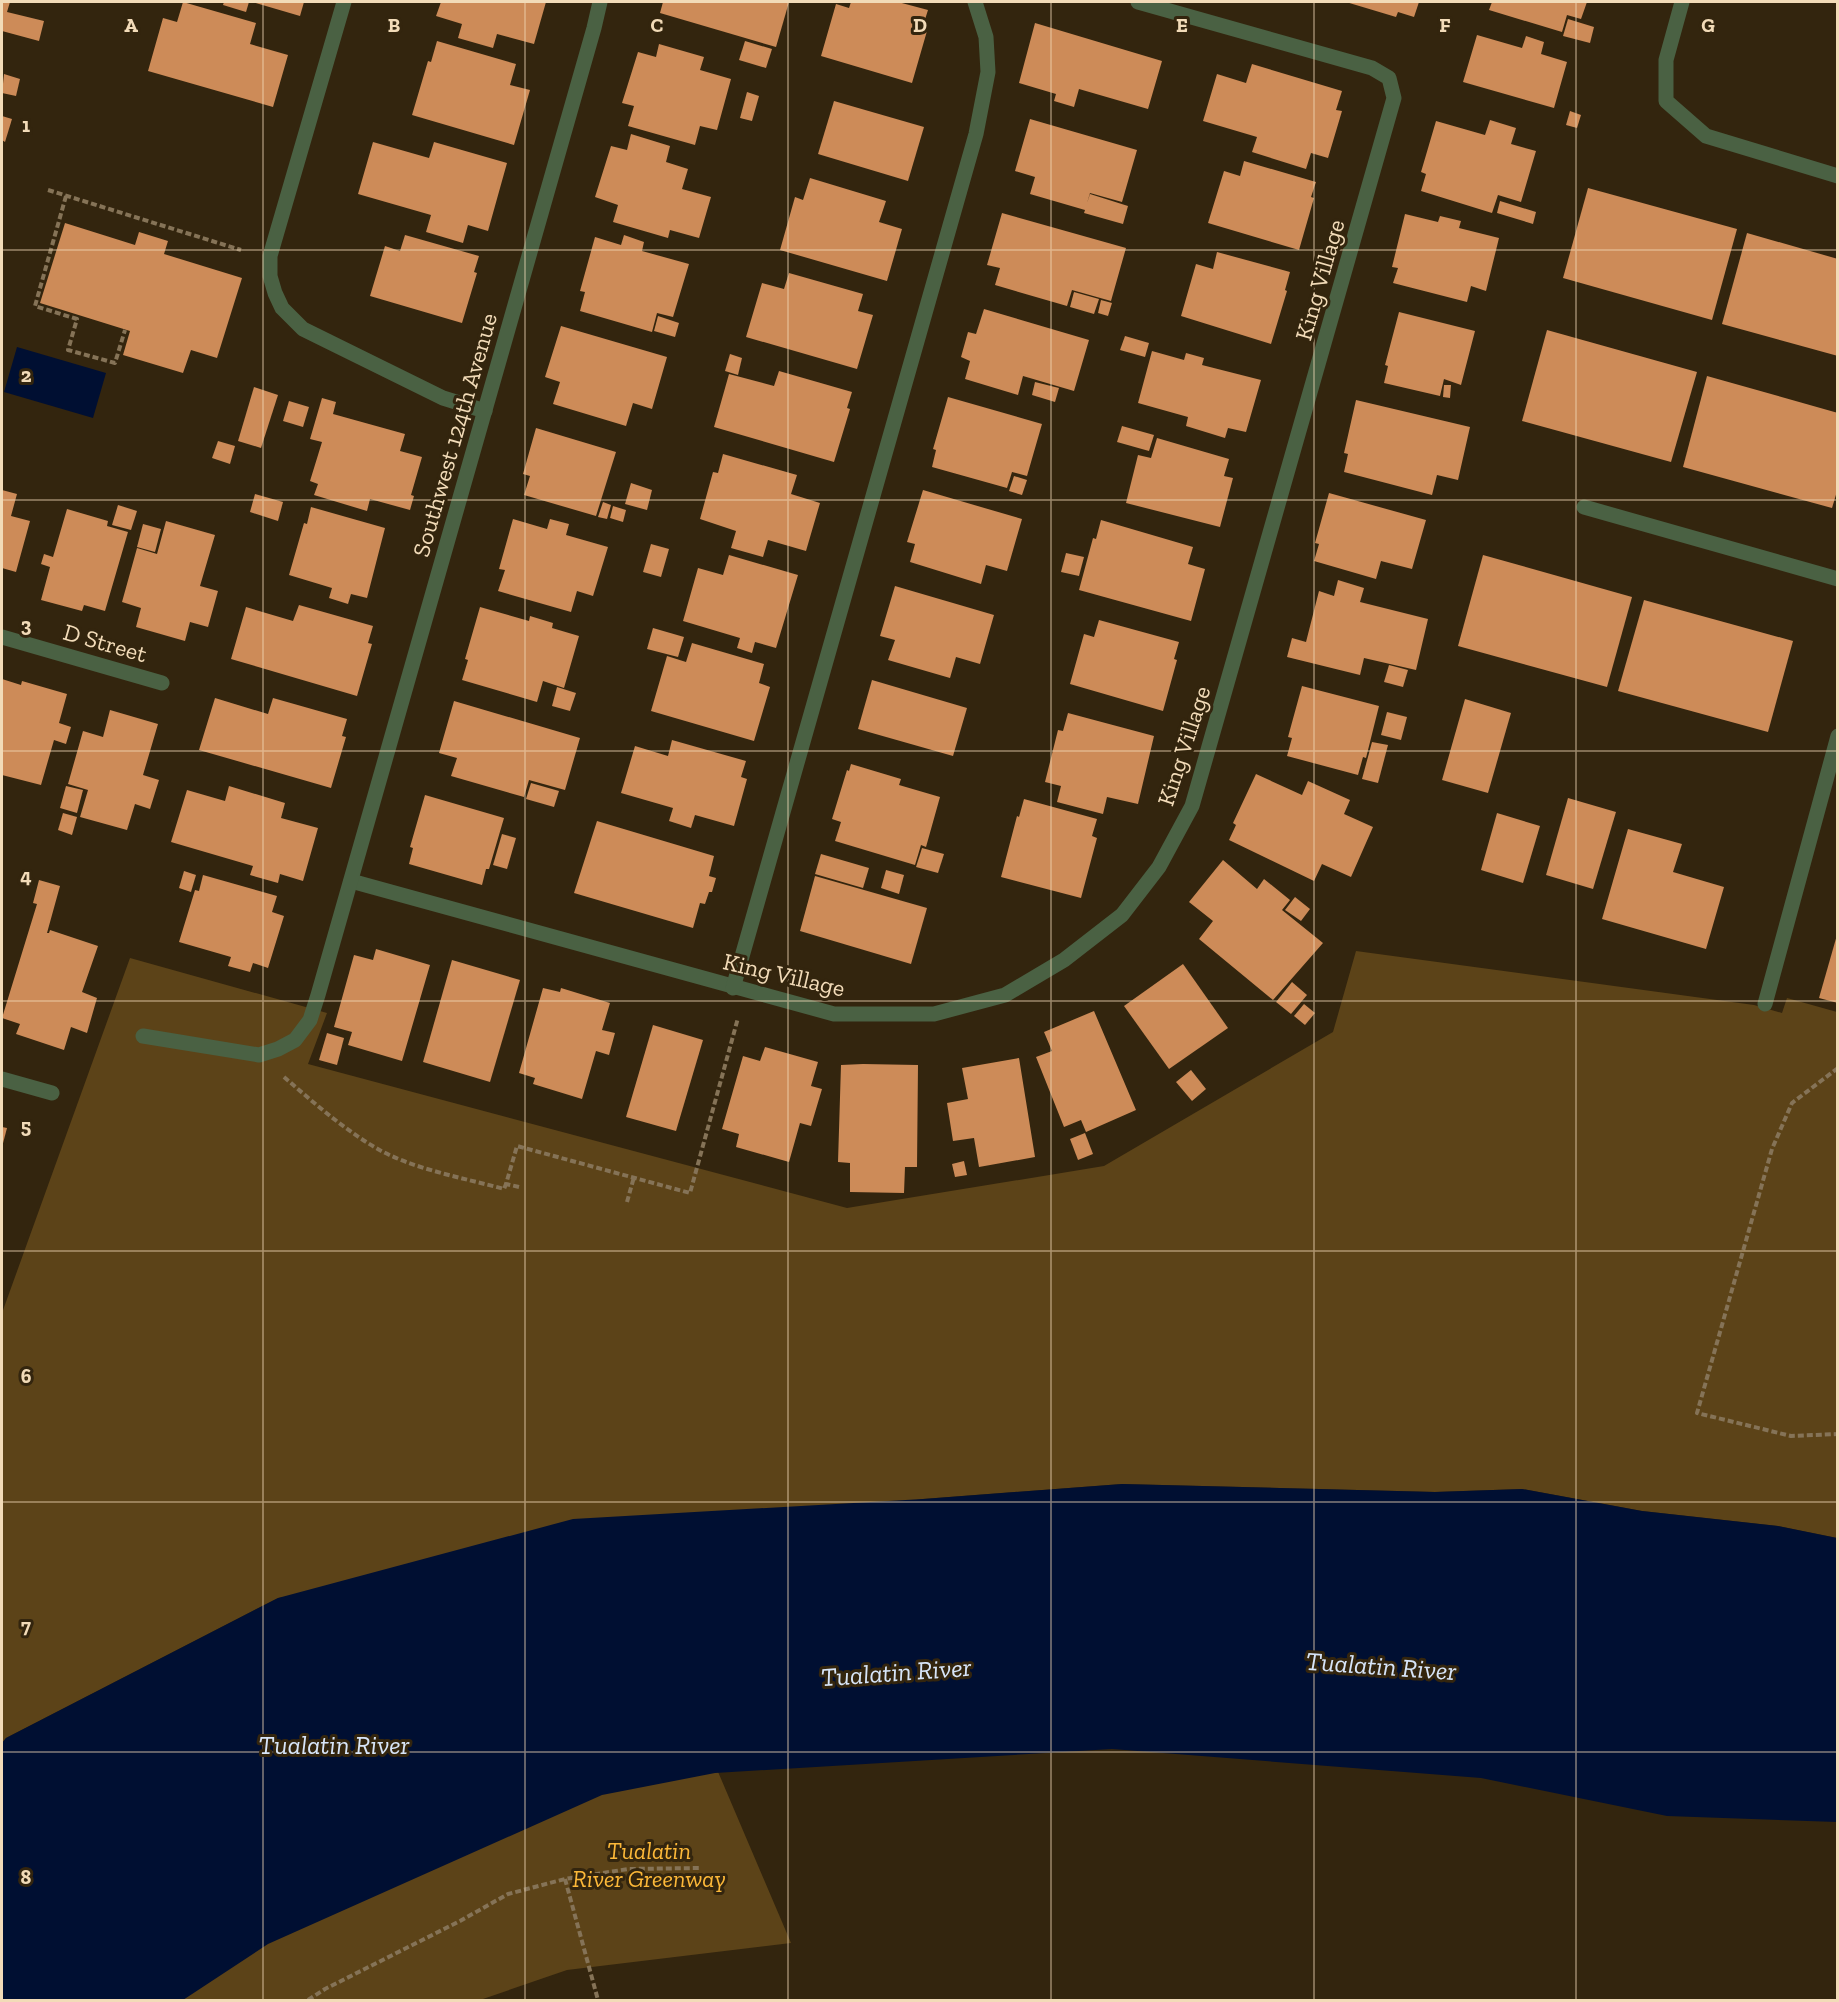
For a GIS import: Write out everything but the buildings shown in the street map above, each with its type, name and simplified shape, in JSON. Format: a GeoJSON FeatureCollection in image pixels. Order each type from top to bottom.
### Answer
{"type":"FeatureCollection","features":[{"type":"Feature","properties":{"kind":"street"},"geometry":{"type":"LineString","coordinates":[[344,2],[270,259],[270,276],[275,293],[282,308],[303,329],[443,398],[485,411]]}},
{"type":"Feature","properties":{"kind":"street","name":"Southwest 124th Avenue"},"geometry":{"type":"LineString","coordinates":[[260,1055],[295,1040],[309,1020],[351,881],[600,2]]}},
{"type":"Feature","properties":{"kind":"street"},"geometry":{"type":"LineString","coordinates":[[740,989],[976,134],[988,72],[986,37],[975,2]]}},
{"type":"Feature","properties":{"kind":"street","name":"King Village"},"geometry":{"type":"LineString","coordinates":[[351,881],[834,1014],[934,1014],[1005,994],[1064,960],[1122,915],[1159,867],[1192,806],[1394,98],[1389,78],[1372,68],[1138,2]]}},
{"type":"Feature","properties":{"kind":"street"},"geometry":{"type":"LineString","coordinates":[[1682,2],[1666,60],[1666,101],[1706,136],[1838,176]]}},
{"type":"Feature","properties":{"kind":"street"},"geometry":{"type":"LineString","coordinates":[[1584,507],[1838,579]]}},
{"type":"Feature","properties":{"kind":"street","name":"D Street"},"geometry":{"type":"LineString","coordinates":[[2,637],[162,682]]}},
{"type":"Feature","properties":{"kind":"street"},"geometry":{"type":"LineString","coordinates":[[1766,1004],[1838,736]]}},
{"type":"Feature","properties":{"kind":"street"},"geometry":{"type":"LineString","coordinates":[[143,1036],[260,1055]]}},
{"type":"Feature","properties":{"kind":"street"},"geometry":{"type":"LineString","coordinates":[[2,1079],[52,1093]]}},
{"type":"Feature","properties":{"kind":"path"},"geometry":{"type":"LineString","coordinates":[[48,190],[270,259]]}},
{"type":"Feature","properties":{"kind":"path"},"geometry":{"type":"LineString","coordinates":[[66,196],[35,306],[78,320],[68,350],[115,363],[124,330]]}},
{"type":"Feature","properties":{"kind":"path"},"geometry":{"type":"LineString","coordinates":[[260,1055],[326,1114],[377,1149],[407,1162],[504,1189],[517,1146],[690,1193],[740,989]]}},
{"type":"Feature","properties":{"kind":"path"},"geometry":{"type":"LineString","coordinates":[[1838,1068],[1792,1103],[1773,1149],[1697,1413],[1791,1436],[1838,1434]]}},
{"type":"Feature","properties":{"kind":"path"},"geometry":{"type":"LineString","coordinates":[[627,1202],[634,1177]]}},
{"type":"Feature","properties":{"kind":"path"},"geometry":{"type":"LineString","coordinates":[[506,1184],[519,1187]]}},
{"type":"Feature","properties":{"kind":"path"},"geometry":{"type":"LineString","coordinates":[[308,2001],[325,1989],[460,1921],[508,1894],[565,1879],[628,1869],[701,1868]]}},
{"type":"Feature","properties":{"kind":"path"},"geometry":{"type":"LineString","coordinates":[[565,1879],[598,2001]]}},
{"type":"Feature","properties":{"kind":"green space"},"geometry":{"type":"Polygon","coordinates":[[[1356,951],[1754,1005],[1782,1013],[1787,998],[1837,1012],[1837,1538],[1778,1526],[1642,1511],[1522,1489],[1435,1492],[1122,1484],[923,1499],[278,1598],[6,1738],[2,1743],[2,1313],[130,958],[327,1013],[308,1064],[847,1208],[1104,1166],[1333,1032],[1356,951]]]}},
{"type":"Feature","properties":{"kind":"green space","name":"Tualatin River Greenway"},"geometry":{"type":"Polygon","coordinates":[[[710,1753],[791,1943],[567,1970],[480,2000],[155,2000],[259,1925],[710,1753]]]}},
{"type":"Feature","properties":{"kind":"water"},"geometry":{"type":"Polygon","coordinates":[[[17,347],[106,373],[93,418],[4,392],[17,347]]]}},
{"type":"Feature","properties":{"kind":"water","name":"Tualatin River"},"geometry":{"type":"Polygon","coordinates":[[[1122,1484],[1435,1492],[1522,1489],[1642,1511],[1778,1526],[1837,1538],[1837,1822],[1667,1816],[1481,1778],[1112,1749],[715,1773],[602,1795],[268,1944],[183,2000],[2,2000],[2,1743],[6,1738],[278,1598],[573,1519],[923,1499],[1122,1484]]]}}]}
